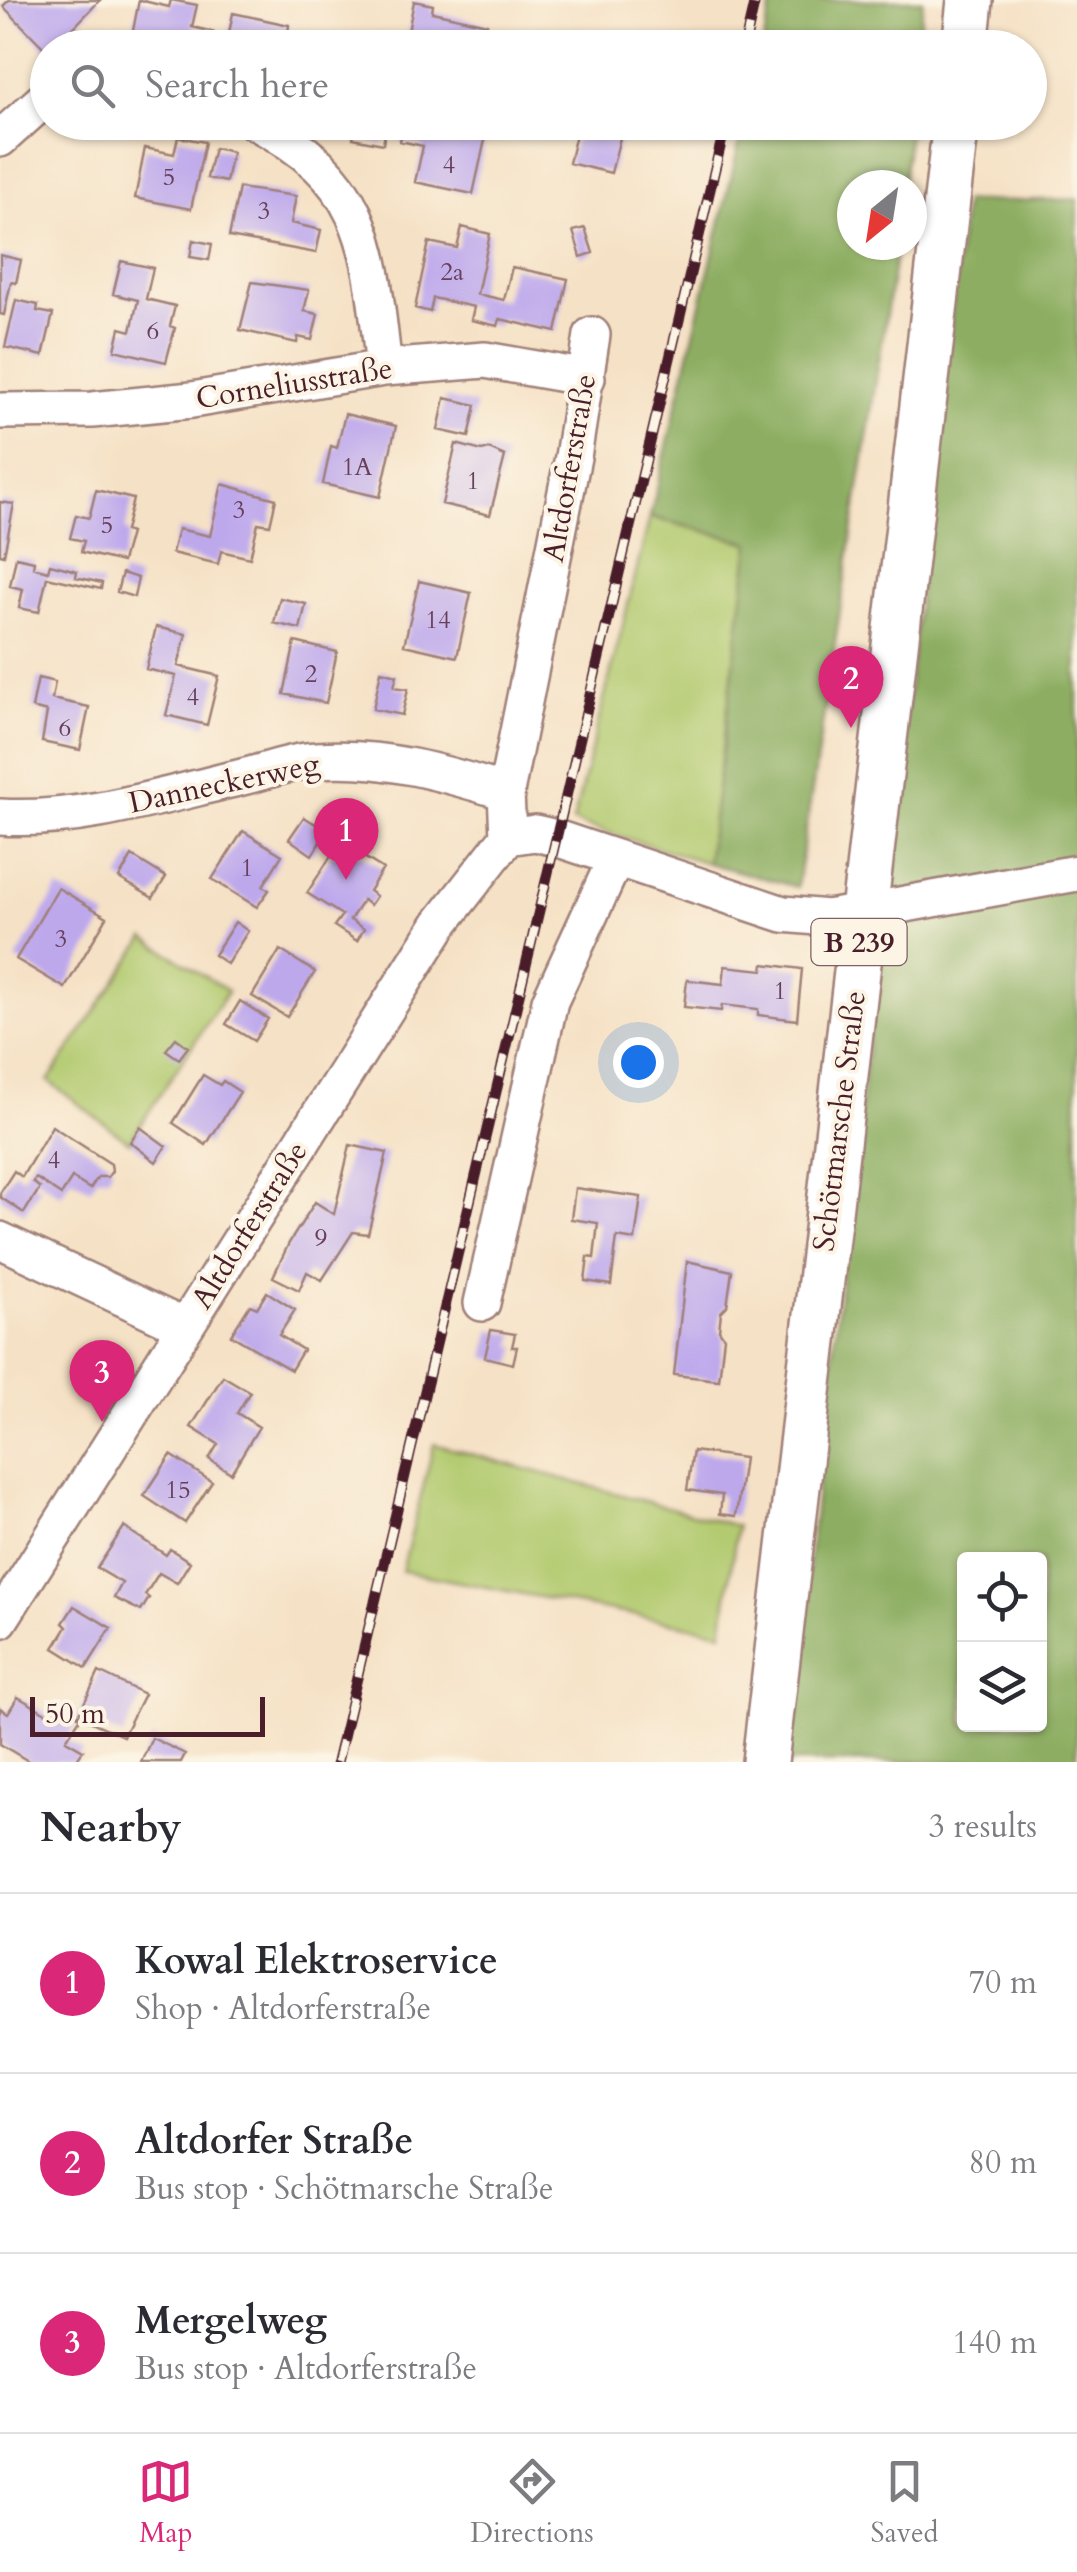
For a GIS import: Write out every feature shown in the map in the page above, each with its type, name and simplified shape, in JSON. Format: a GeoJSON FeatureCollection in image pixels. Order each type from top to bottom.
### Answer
{"type":"FeatureCollection","features":[{"type":"Feature","properties":{"kind":"main road","name":"Schötmarsche Straße"},"geometry":{"type":"LineString","coordinates":[[765,1762],[954,140]]}},
{"type":"Feature","properties":{"kind":"street"},"geometry":{"type":"LineString","coordinates":[[0,139],[30,112]]}},
{"type":"Feature","properties":{"kind":"street"},"geometry":{"type":"LineString","coordinates":[[289,140],[323,171],[355,211],[370,257],[384,368]]}},
{"type":"Feature","properties":{"kind":"street","name":"Altdorferstraße"},"geometry":{"type":"LineString","coordinates":[[0,1620],[440,924],[508,837],[506,792],[587,378],[592,335]]}},
{"type":"Feature","properties":{"kind":"street","name":"Corneliusstraße"},"geometry":{"type":"LineString","coordinates":[[0,411],[92,410],[192,400],[384,368],[485,360],[587,378]]}},
{"type":"Feature","properties":{"kind":"street","name":"Danneckerweg"},"geometry":{"type":"LineString","coordinates":[[0,817],[30,819],[101,808],[316,760],[385,762],[434,770],[506,792]]}},
{"type":"Feature","properties":{"kind":"street"},"geometry":{"type":"LineString","coordinates":[[508,837],[534,833],[782,914],[828,918],[1077,873]]}},
{"type":"Feature","properties":{"kind":"street"},"geometry":{"type":"LineString","coordinates":[[482,1303],[550,1001],[616,858]]}},
{"type":"Feature","properties":{"kind":"street"},"geometry":{"type":"LineString","coordinates":[[0,1240],[185,1327]]}},
{"type":"Feature","properties":{"kind":"green space"},"geometry":{"type":"Polygon","coordinates":[[[773,0],[923,0],[920,30],[766,30],[773,0]]]}},
{"type":"Feature","properties":{"kind":"green space"},"geometry":{"type":"Polygon","coordinates":[[[740,140],[908,140],[905,170],[837,170],[837,260],[895,260],[797,887],[707,863],[750,543],[650,517],[740,140]]]}},
{"type":"Feature","properties":{"kind":"green space"},"geometry":{"type":"Polygon","coordinates":[[[1077,199],[1077,1762],[786,1762],[964,202],[1077,199]]]}},
{"type":"Feature","properties":{"kind":"green space"},"geometry":{"type":"Polygon","coordinates":[[[650,517],[751,543],[707,863],[573,822],[650,517]]]}},
{"type":"Feature","properties":{"kind":"green space"},"geometry":{"type":"Polygon","coordinates":[[[145,938],[228,991],[129,1142],[48,1081],[145,938]]]}},
{"type":"Feature","properties":{"kind":"green space"},"geometry":{"type":"Polygon","coordinates":[[[434,1444],[737,1526],[722,1632],[402,1571],[434,1444]]]}},
{"type":"Feature","properties":{"kind":"building"},"geometry":{"type":"Polygon","coordinates":[[[9,0],[100,0],[71,30],[30,30],[30,34],[3,6],[9,0]]]}},
{"type":"Feature","properties":{"kind":"building"},"geometry":{"type":"Polygon","coordinates":[[[139,0],[169,7],[171,0],[197,5],[192,27],[205,30],[133,30],[139,0]]]}},
{"type":"Feature","properties":{"kind":"building"},"geometry":{"type":"Polygon","coordinates":[[[414,1],[433,5],[432,12],[487,24],[486,30],[408,30],[414,1]]]}},
{"type":"Feature","properties":{"kind":"building"},"geometry":{"type":"Polygon","coordinates":[[[233,13],[289,25],[288,30],[230,30],[233,13]]]}},
{"type":"Feature","properties":{"kind":"building"},"geometry":{"type":"Polygon","coordinates":[[[177,140],[205,142],[191,209],[135,198],[145,148],[174,154],[177,140]]]}},
{"type":"Feature","properties":{"kind":"building"},"geometry":{"type":"Polygon","coordinates":[[[485,140],[473,194],[415,182],[423,146],[400,141],[485,140]]]}},
{"type":"Feature","properties":{"kind":"building"},"geometry":{"type":"Polygon","coordinates":[[[575,140],[619,140],[611,173],[569,163],[575,140]]]}},
{"type":"Feature","properties":{"kind":"building"},"geometry":{"type":"Polygon","coordinates":[[[214,148],[232,152],[226,182],[207,178],[214,148]]]}},
{"type":"Feature","properties":{"kind":"building"},"geometry":{"type":"Polygon","coordinates":[[[239,188],[296,196],[291,223],[321,230],[316,253],[229,237],[239,188]]]}},
{"type":"Feature","properties":{"kind":"building"},"geometry":{"type":"Polygon","coordinates":[[[462,227],[490,234],[477,294],[504,300],[512,267],[568,279],[556,332],[500,319],[498,326],[471,320],[474,307],[433,298],[430,312],[415,308],[429,242],[457,248],[462,227]]]}},
{"type":"Feature","properties":{"kind":"building"},"geometry":{"type":"Polygon","coordinates":[[[585,228],[593,253],[581,257],[573,231],[585,228]]]}},
{"type":"Feature","properties":{"kind":"building"},"geometry":{"type":"Polygon","coordinates":[[[193,240],[212,244],[209,260],[190,257],[193,240]]]}},
{"type":"Feature","properties":{"kind":"building"},"geometry":{"type":"Polygon","coordinates":[[[0,255],[21,260],[16,283],[11,282],[4,315],[0,314],[0,255]]]}},
{"type":"Feature","properties":{"kind":"building"},"geometry":{"type":"Polygon","coordinates":[[[121,261],[153,268],[146,299],[175,306],[170,326],[175,328],[166,362],[115,350],[120,328],[131,331],[138,300],[113,294],[121,261]]]}},
{"type":"Feature","properties":{"kind":"building"},"geometry":{"type":"Polygon","coordinates":[[[252,282],[309,290],[304,311],[318,314],[312,340],[298,337],[297,343],[240,330],[252,282]]]}},
{"type":"Feature","properties":{"kind":"building"},"geometry":{"type":"Polygon","coordinates":[[[16,300],[38,305],[37,311],[53,314],[43,356],[5,347],[16,300]]]}},
{"type":"Feature","properties":{"kind":"building"},"geometry":{"type":"Polygon","coordinates":[[[445,398],[476,405],[469,437],[438,430],[445,398]]]}},
{"type":"Feature","properties":{"kind":"building"},"geometry":{"type":"Polygon","coordinates":[[[345,414],[396,426],[380,497],[323,484],[331,446],[337,448],[345,414]]]}},
{"type":"Feature","properties":{"kind":"building"},"geometry":{"type":"Polygon","coordinates":[[[456,444],[505,456],[490,515],[442,504],[456,444]]]}},
{"type":"Feature","properties":{"kind":"building"},"geometry":{"type":"Polygon","coordinates":[[[222,484],[276,499],[270,525],[258,523],[250,558],[221,551],[218,564],[172,553],[178,529],[210,536],[222,484]]]}},
{"type":"Feature","properties":{"kind":"building"},"geometry":{"type":"Polygon","coordinates":[[[96,490],[133,499],[122,562],[81,552],[84,541],[70,538],[76,515],[89,518],[96,490]]]}},
{"type":"Feature","properties":{"kind":"building"},"geometry":{"type":"Polygon","coordinates":[[[0,502],[14,504],[4,555],[0,554],[0,502]]]}},
{"type":"Feature","properties":{"kind":"building"},"geometry":{"type":"Polygon","coordinates":[[[16,557],[34,561],[33,567],[48,571],[50,564],[77,571],[76,577],[102,583],[101,589],[47,577],[39,612],[19,608],[23,589],[10,586],[16,557]]]}},
{"type":"Feature","properties":{"kind":"building"},"geometry":{"type":"Polygon","coordinates":[[[122,573],[138,578],[134,597],[117,592],[122,573]]]}},
{"type":"Feature","properties":{"kind":"building"},"geometry":{"type":"Polygon","coordinates":[[[419,581],[471,593],[457,657],[404,645],[419,581]]]}},
{"type":"Feature","properties":{"kind":"building"},"geometry":{"type":"Polygon","coordinates":[[[280,598],[306,604],[300,629],[274,623],[280,598]]]}},
{"type":"Feature","properties":{"kind":"building"},"geometry":{"type":"Polygon","coordinates":[[[156,627],[186,634],[178,666],[219,676],[207,725],[166,715],[176,676],[146,669],[156,627]]]}},
{"type":"Feature","properties":{"kind":"building"},"geometry":{"type":"Polygon","coordinates":[[[295,642],[337,652],[326,703],[284,694],[295,642]]]}},
{"type":"Feature","properties":{"kind":"building"},"geometry":{"type":"Polygon","coordinates":[[[381,671],[397,675],[394,687],[408,689],[402,715],[373,709],[381,671]]]}},
{"type":"Feature","properties":{"kind":"building"},"geometry":{"type":"Polygon","coordinates":[[[38,678],[55,682],[52,699],[89,707],[80,750],[42,742],[47,712],[32,708],[38,678]]]}},
{"type":"Feature","properties":{"kind":"building"},"geometry":{"type":"Polygon","coordinates":[[[304,817],[327,831],[312,855],[289,839],[304,817]]]}},
{"type":"Feature","properties":{"kind":"building"},"geometry":{"type":"Polygon","coordinates":[[[243,831],[282,855],[263,886],[269,890],[257,907],[212,879],[243,831]]]}},
{"type":"Feature","properties":{"kind":"building"},"geometry":{"type":"Polygon","coordinates":[[[340,842],[383,869],[369,891],[376,896],[370,905],[363,900],[350,920],[364,929],[357,941],[334,926],[342,915],[307,893],[340,842]]]}},
{"type":"Feature","properties":{"kind":"building"},"geometry":{"type":"Polygon","coordinates":[[[132,856],[166,877],[153,898],[119,878],[132,856]]]}},
{"type":"Feature","properties":{"kind":"building"},"geometry":{"type":"Polygon","coordinates":[[[58,888],[107,917],[65,988],[16,959],[58,888]]]}},
{"type":"Feature","properties":{"kind":"building"},"geometry":{"type":"Polygon","coordinates":[[[235,922],[248,931],[227,964],[214,955],[235,922]]]}},
{"type":"Feature","properties":{"kind":"building"},"geometry":{"type":"Polygon","coordinates":[[[280,950],[315,972],[287,1017],[252,996],[280,950]]]}},
{"type":"Feature","properties":{"kind":"building"},"geometry":{"type":"Polygon","coordinates":[[[764,964],[802,969],[797,1020],[758,1015],[758,1009],[722,1005],[721,1011],[684,1007],[687,980],[723,984],[725,966],[763,970],[764,964]]]}},
{"type":"Feature","properties":{"kind":"building"},"geometry":{"type":"Polygon","coordinates":[[[240,1001],[268,1019],[254,1041],[226,1024],[240,1001]]]}},
{"type":"Feature","properties":{"kind":"building"},"geometry":{"type":"Polygon","coordinates":[[[176,1038],[188,1047],[179,1059],[166,1050],[176,1038]]]}},
{"type":"Feature","properties":{"kind":"building"},"geometry":{"type":"Polygon","coordinates":[[[203,1075],[240,1092],[206,1145],[173,1123],[203,1075]]]}},
{"type":"Feature","properties":{"kind":"building"},"geometry":{"type":"Polygon","coordinates":[[[52,1126],[111,1164],[112,1171],[108,1177],[98,1177],[90,1189],[72,1178],[61,1195],[36,1178],[33,1182],[40,1188],[24,1213],[0,1197],[0,1193],[14,1171],[22,1177],[52,1126]]]}},
{"type":"Feature","properties":{"kind":"building"},"geometry":{"type":"Polygon","coordinates":[[[140,1127],[166,1146],[156,1162],[130,1142],[140,1127]]]}},
{"type":"Feature","properties":{"kind":"building"},"geometry":{"type":"Polygon","coordinates":[[[350,1145],[387,1153],[368,1234],[353,1232],[322,1280],[307,1272],[299,1290],[273,1277],[315,1202],[334,1214],[350,1145]]]}},
{"type":"Feature","properties":{"kind":"building"},"geometry":{"type":"Polygon","coordinates":[[[575,1188],[641,1197],[635,1240],[617,1237],[611,1285],[585,1281],[588,1257],[594,1258],[598,1223],[571,1219],[575,1188]]]}},
{"type":"Feature","properties":{"kind":"building"},"geometry":{"type":"Polygon","coordinates":[[[687,1261],[732,1271],[727,1306],[721,1312],[719,1330],[724,1337],[719,1380],[674,1375],[687,1261]]]}},
{"type":"Feature","properties":{"kind":"building"},"geometry":{"type":"Polygon","coordinates":[[[267,1292],[295,1310],[279,1335],[303,1350],[291,1370],[231,1335],[250,1305],[257,1308],[267,1292]]]}},
{"type":"Feature","properties":{"kind":"building"},"geometry":{"type":"Polygon","coordinates":[[[491,1330],[515,1334],[513,1364],[485,1357],[491,1330]]]}},
{"type":"Feature","properties":{"kind":"building"},"geometry":{"type":"Polygon","coordinates":[[[223,1376],[250,1392],[237,1413],[259,1427],[231,1473],[209,1459],[218,1444],[191,1427],[223,1376]]]}},
{"type":"Feature","properties":{"kind":"building"},"geometry":{"type":"Polygon","coordinates":[[[693,1451],[744,1458],[736,1516],[720,1514],[722,1495],[687,1490],[693,1451]]]}},
{"type":"Feature","properties":{"kind":"building"},"geometry":{"type":"Polygon","coordinates":[[[171,1455],[212,1482],[185,1523],[144,1496],[171,1455]]]}},
{"type":"Feature","properties":{"kind":"building"},"geometry":{"type":"Polygon","coordinates":[[[124,1527],[166,1555],[170,1549],[190,1562],[177,1583],[159,1573],[145,1595],[149,1598],[141,1611],[114,1598],[122,1583],[97,1568],[124,1527]]]}},
{"type":"Feature","properties":{"kind":"building"},"geometry":{"type":"Polygon","coordinates":[[[74,1606],[111,1628],[86,1668],[54,1648],[74,1606]]]}},
{"type":"Feature","properties":{"kind":"building"},"geometry":{"type":"Polygon","coordinates":[[[99,1672],[144,1694],[123,1736],[78,1716],[99,1672]]]}},
{"type":"Feature","properties":{"kind":"building"},"geometry":{"type":"Polygon","coordinates":[[[18,1697],[53,1717],[60,1706],[81,1717],[66,1740],[83,1750],[75,1762],[30,1762],[0,1744],[0,1708],[8,1713],[18,1697]]]}},
{"type":"Feature","properties":{"kind":"building"},"geometry":{"type":"Polygon","coordinates":[[[152,1738],[185,1754],[181,1762],[141,1762],[152,1738]]]}},
{"type":"Feature","properties":{"kind":"railway"},"geometry":{"type":"LineString","coordinates":[[748,30],[755,0]]}},
{"type":"Feature","properties":{"kind":"railway"},"geometry":{"type":"LineString","coordinates":[[337,1762],[722,140]]}},
{"type":"Feature","properties":{"kind":"place","name":"Altdorfer Straße"},"geometry":{"type":"Point","coordinates":[851,728]}},
{"type":"Feature","properties":{"kind":"place","name":"Kowal Elektroservice"},"geometry":{"type":"Point","coordinates":[346,880]}},
{"type":"Feature","properties":{"kind":"place","name":"Mergelweg"},"geometry":{"type":"Point","coordinates":[102,1422]}}]}
